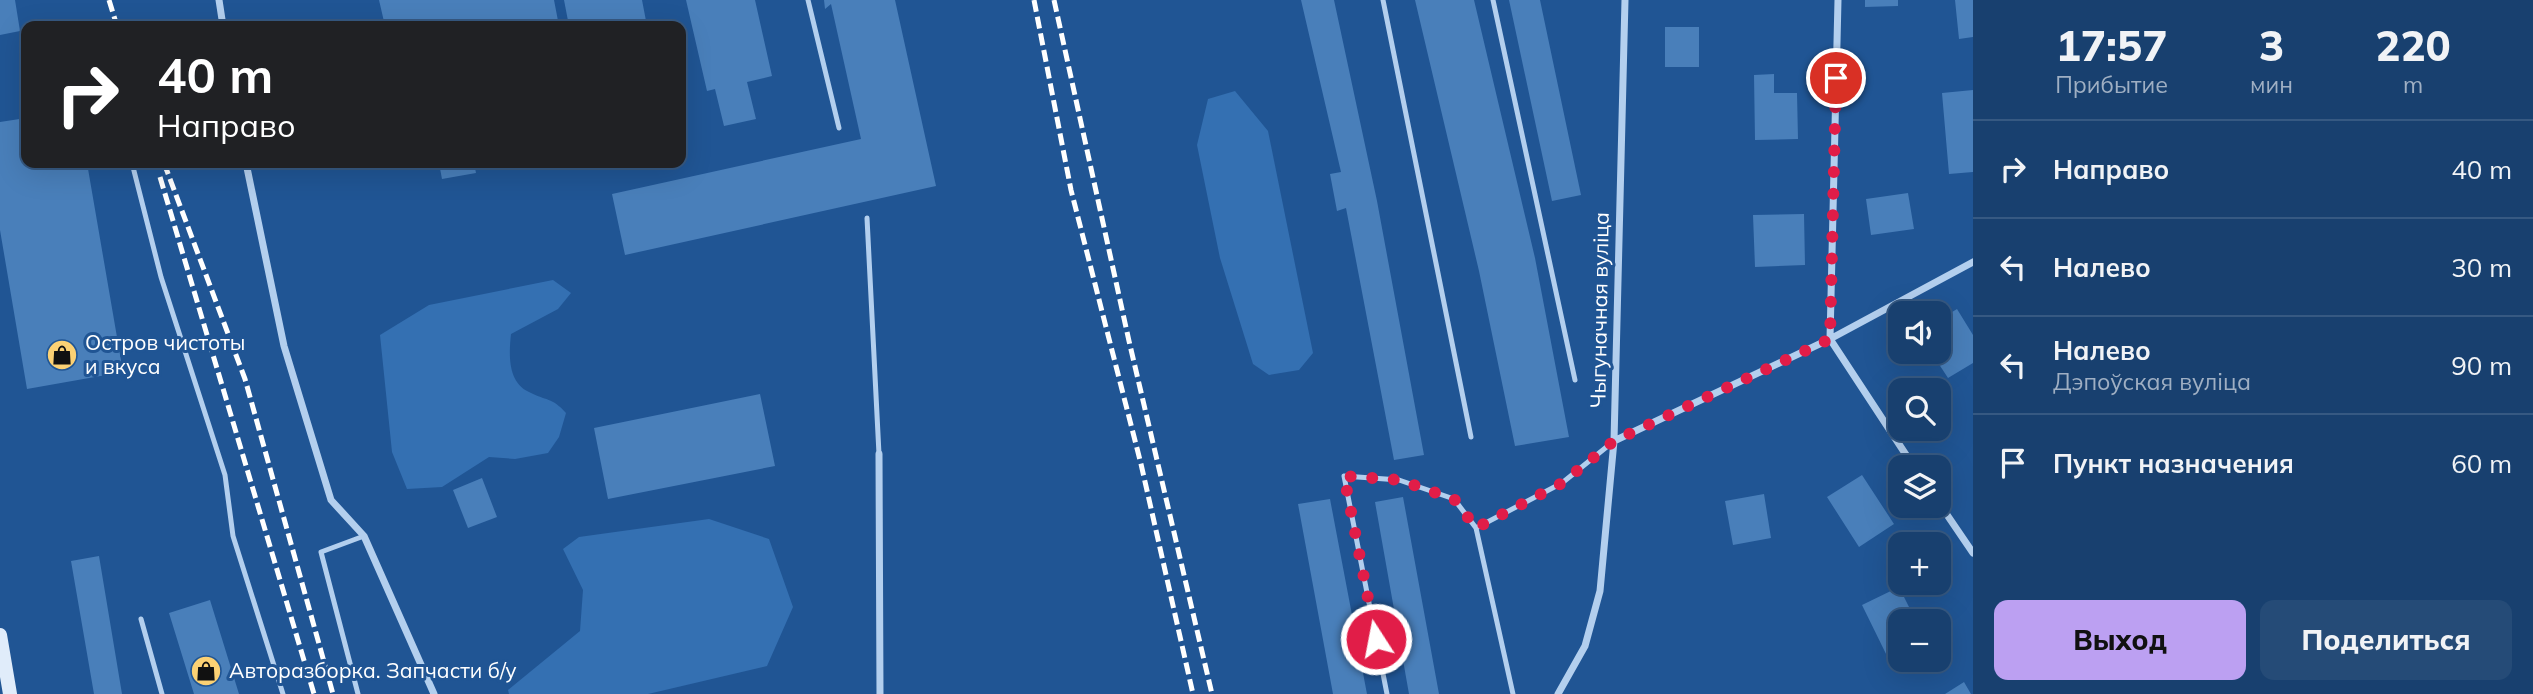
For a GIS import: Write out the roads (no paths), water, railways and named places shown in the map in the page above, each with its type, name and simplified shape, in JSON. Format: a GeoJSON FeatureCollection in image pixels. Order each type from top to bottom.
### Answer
{"type":"FeatureCollection","features":[{"type":"Feature","properties":{"kind":"main road"},"geometry":{"type":"LineString","coordinates":[[0,635],[10,694]]}},
{"type":"Feature","properties":{"kind":"street"},"geometry":{"type":"LineString","coordinates":[[219,0],[222,21]]}},
{"type":"Feature","properties":{"kind":"street","name":"Чыгуначная вуліца"},"geometry":{"type":"LineString","coordinates":[[1558,694],[1585,646],[1601,591],[1614,441],[1625,0]]}},
{"type":"Feature","properties":{"kind":"street"},"geometry":{"type":"LineString","coordinates":[[1838,0],[1830,339],[1906,455]]}},
{"type":"Feature","properties":{"kind":"street"},"geometry":{"type":"LineString","coordinates":[[248,168],[284,346],[331,500],[364,536],[434,694]]}},
{"type":"Feature","properties":{"kind":"street"},"geometry":{"type":"LineString","coordinates":[[1614,441],[1830,339],[1973,262]]}},
{"type":"Feature","properties":{"kind":"street"},"geometry":{"type":"LineString","coordinates":[[879,454],[880,694]]}},
{"type":"Feature","properties":{"kind":"street"},"geometry":{"type":"LineString","coordinates":[[1949,518],[1973,553]]}},
{"type":"Feature","properties":{"kind":"lane"},"geometry":{"type":"LineString","coordinates":[[808,0],[839,128]]}},
{"type":"Feature","properties":{"kind":"lane"},"geometry":{"type":"LineString","coordinates":[[1383,0],[1471,438]]}},
{"type":"Feature","properties":{"kind":"lane"},"geometry":{"type":"LineString","coordinates":[[1493,0],[1575,380]]}},
{"type":"Feature","properties":{"kind":"lane"},"geometry":{"type":"LineString","coordinates":[[133,168],[161,277],[225,475],[233,536],[283,694]]}},
{"type":"Feature","properties":{"kind":"lane"},"geometry":{"type":"LineString","coordinates":[[867,218],[879,454]]}},
{"type":"Feature","properties":{"kind":"lane"},"geometry":{"type":"LineString","coordinates":[[1476,528],[1562,483],[1614,441]]}},
{"type":"Feature","properties":{"kind":"lane"},"geometry":{"type":"LineString","coordinates":[[1387,694],[1344,476],[1399,480],[1454,499],[1476,528],[1513,694]]}},
{"type":"Feature","properties":{"kind":"lane"},"geometry":{"type":"LineString","coordinates":[[358,694],[321,552],[364,536]]}},
{"type":"Feature","properties":{"kind":"lane"},"geometry":{"type":"LineString","coordinates":[[141,619],[162,694]]}},
{"type":"Feature","properties":{"kind":"railway"},"geometry":{"type":"LineString","coordinates":[[109,0],[115,21]]}},
{"type":"Feature","properties":{"kind":"railway"},"geometry":{"type":"LineString","coordinates":[[1034,0],[1071,190],[1141,464],[1193,694]]}},
{"type":"Feature","properties":{"kind":"railway"},"geometry":{"type":"LineString","coordinates":[[1054,0],[1129,341],[1212,694]]}},
{"type":"Feature","properties":{"kind":"railway"},"geometry":{"type":"LineString","coordinates":[[166,168],[245,379],[333,694]]}},
{"type":"Feature","properties":{"kind":"railway"},"geometry":{"type":"LineString","coordinates":[[160,177],[314,694]]}},
{"type":"Feature","properties":{"kind":"place","name":"Остров чистоты и вкуса"},"geometry":{"type":"Point","coordinates":[62,355]}},
{"type":"Feature","properties":{"kind":"place","name":"Авторазборка. Запчасти б/у"},"geometry":{"type":"Point","coordinates":[206,671]}}]}
